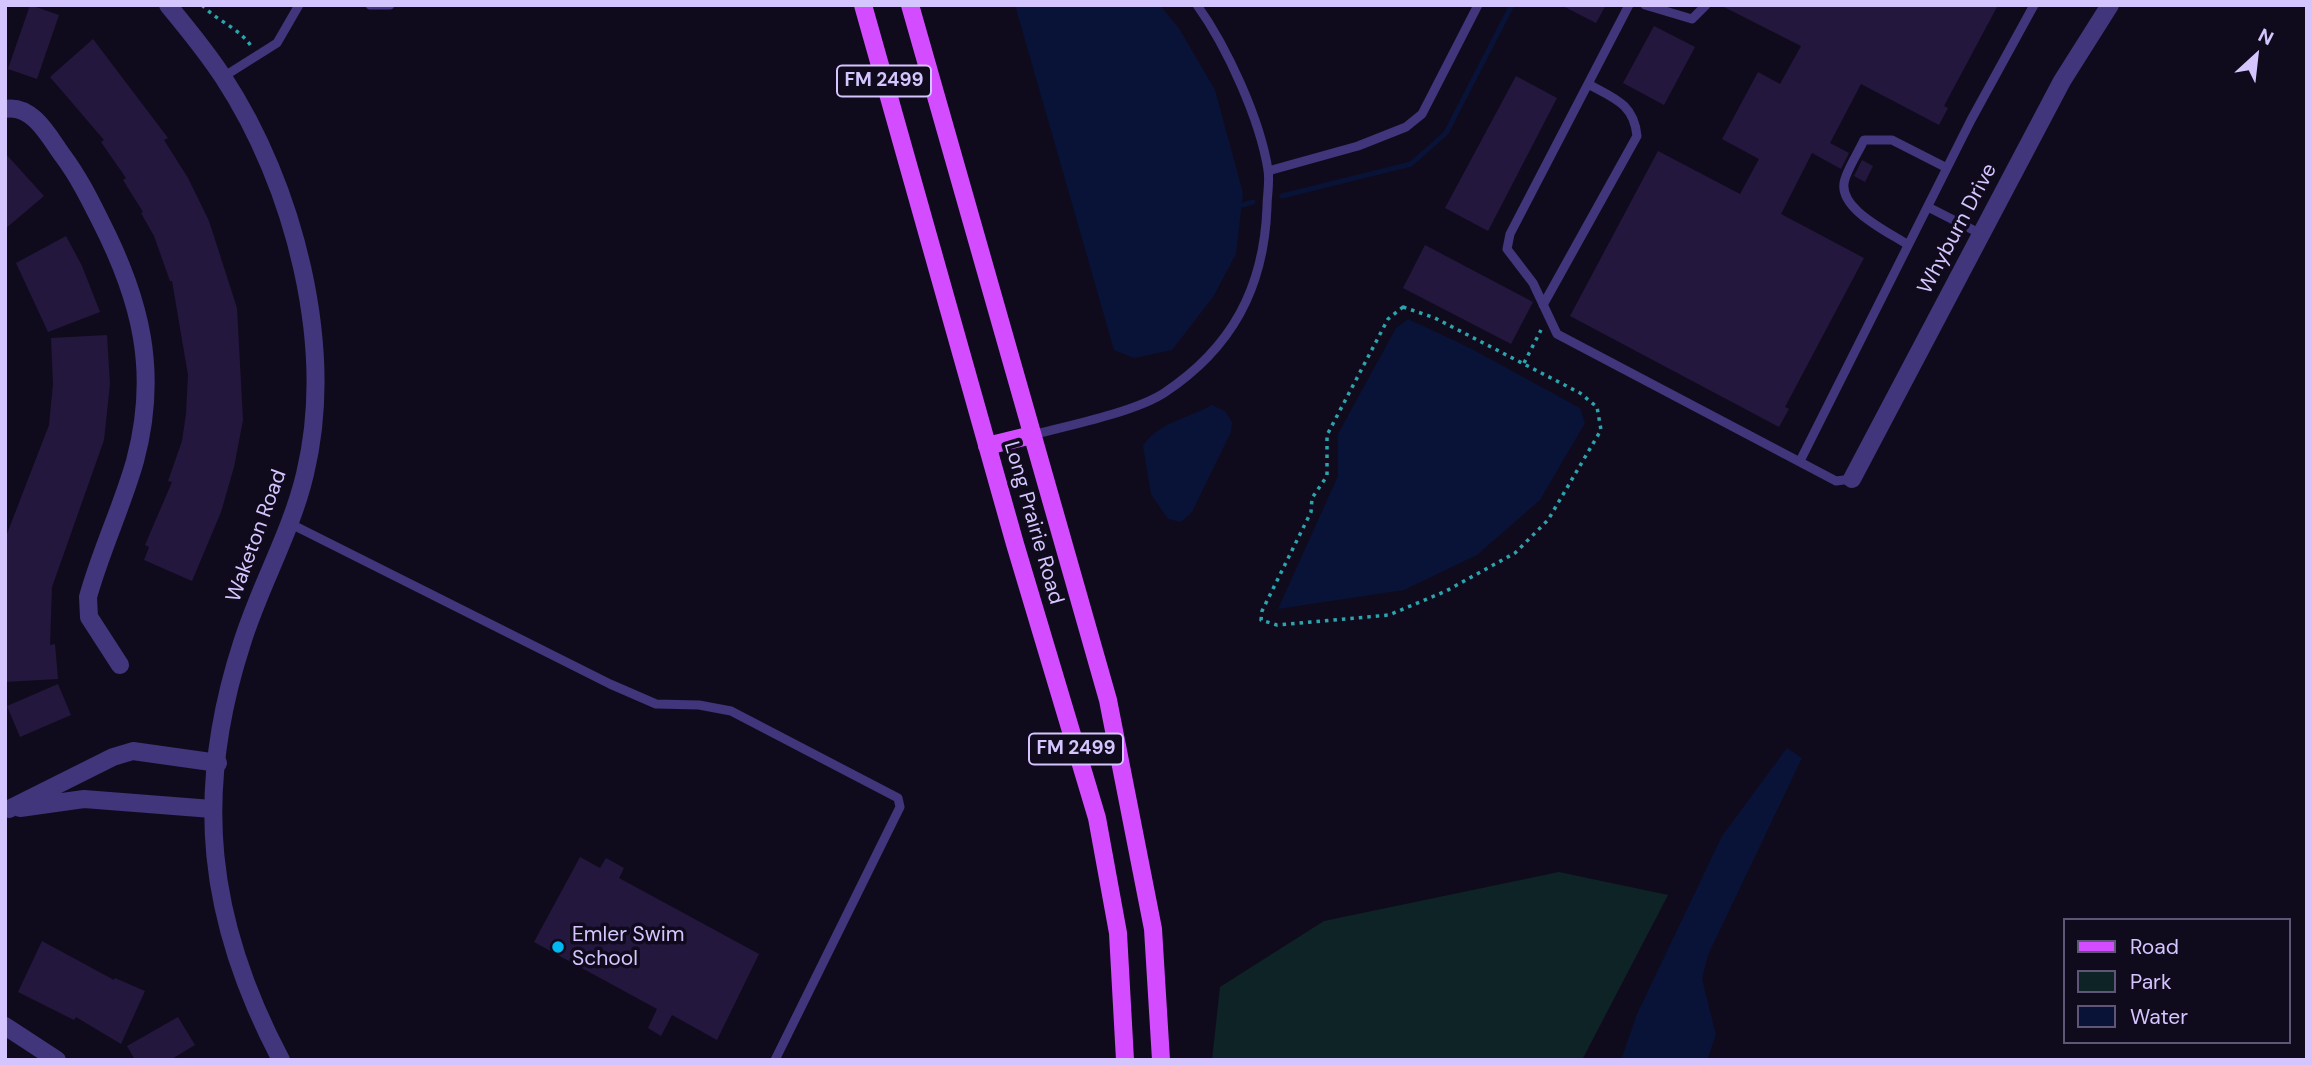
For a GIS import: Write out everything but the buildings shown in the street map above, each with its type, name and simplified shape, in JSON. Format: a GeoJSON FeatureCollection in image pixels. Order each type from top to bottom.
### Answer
{"type":"FeatureCollection","features":[{"type":"Feature","properties":{"kind":"main road","name":"Long Prairie Road"},"geometry":{"type":"LineString","coordinates":[[863,5],[987,446],[1097,818],[1118,933],[1125,1060]]}},
{"type":"Feature","properties":{"kind":"main road","name":"Long Prairie Road"},"geometry":{"type":"LineString","coordinates":[[910,5],[1108,700],[1153,929],[1161,1060]]}},
{"type":"Feature","properties":{"kind":"main road"},"geometry":{"type":"LineString","coordinates":[[987,446],[1032,435]]}},
{"type":"Feature","properties":{"kind":"street","name":"Waketon Road"},"geometry":{"type":"LineString","coordinates":[[168,5],[223,77],[260,144],[277,182],[291,227],[308,309],[315,398],[312,435],[291,524],[242,641],[222,715],[212,809],[217,889],[230,938],[259,1018],[281,1060]]}},
{"type":"Feature","properties":{"kind":"street","name":"Whyburn Drive"},"geometry":{"type":"LineString","coordinates":[[1852,479],[2062,81],[2110,5]]}},
{"type":"Feature","properties":{"kind":"street"},"geometry":{"type":"LineString","coordinates":[[5,109],[16,107],[34,117],[75,172],[118,256],[142,329],[147,373],[145,417],[135,462],[88,597],[89,618],[120,665]]}},
{"type":"Feature","properties":{"kind":"street"},"geometry":{"type":"LineString","coordinates":[[7,810],[113,757],[134,751],[218,763]]}},
{"type":"Feature","properties":{"kind":"street"},"geometry":{"type":"LineString","coordinates":[[7,810],[84,799],[212,809]]}},
{"type":"Feature","properties":{"kind":"street"},"geometry":{"type":"LineString","coordinates":[[5,1026],[57,1060]]}},
{"type":"Feature","properties":{"kind":"lane"},"geometry":{"type":"LineString","coordinates":[[223,77],[277,43],[299,5]]}},
{"type":"Feature","properties":{"kind":"lane"},"geometry":{"type":"LineString","coordinates":[[370,5],[375,8],[390,5]]}},
{"type":"Feature","properties":{"kind":"lane"},"geometry":{"type":"LineString","coordinates":[[1032,435],[1104,415],[1162,394],[1214,351],[1243,312],[1265,248],[1268,171],[1248,105],[1217,34],[1197,5]]}},
{"type":"Feature","properties":{"kind":"lane"},"geometry":{"type":"LineString","coordinates":[[1268,171],[1358,146],[1406,127],[1422,114],[1478,5]]}},
{"type":"Feature","properties":{"kind":"lane"},"geometry":{"type":"LineString","coordinates":[[1629,5],[1510,234],[1507,249],[1533,284],[1557,334],[1836,481],[1852,479]]}},
{"type":"Feature","properties":{"kind":"lane"},"geometry":{"type":"LineString","coordinates":[[1645,5],[1692,19],[1706,5]]}},
{"type":"Feature","properties":{"kind":"lane"},"geometry":{"type":"LineString","coordinates":[[1800,461],[1947,168],[2034,5]]}},
{"type":"Feature","properties":{"kind":"lane"},"geometry":{"type":"LineString","coordinates":[[1543,305],[1637,136],[1636,119],[1630,110],[1588,84]]}},
{"type":"Feature","properties":{"kind":"lane"},"geometry":{"type":"LineString","coordinates":[[1908,245],[1853,208],[1845,198],[1843,182],[1864,140],[1892,140],[1947,168]]}},
{"type":"Feature","properties":{"kind":"lane"},"geometry":{"type":"LineString","coordinates":[[1927,207],[1981,234]]}},
{"type":"Feature","properties":{"kind":"lane"},"geometry":{"type":"LineString","coordinates":[[291,524],[610,684],[656,704],[699,705],[731,711],[898,798],[900,807],[775,1060]]}},
{"type":"Feature","properties":{"kind":"path"},"geometry":{"type":"LineString","coordinates":[[202,5],[246,38],[258,57]]}},
{"type":"Feature","properties":{"kind":"path"},"geometry":{"type":"LineString","coordinates":[[1403,307],[1435,318],[1524,363],[1580,393],[1597,407],[1601,430],[1548,520],[1515,553],[1446,591],[1389,615],[1277,625],[1261,620],[1262,611],[1311,512],[1312,498],[1327,476],[1327,435],[1388,318],[1403,307]]}},
{"type":"Feature","properties":{"kind":"path"},"geometry":{"type":"LineString","coordinates":[[1524,363],[1549,316]]}},
{"type":"Feature","properties":{"kind":"green space"},"geometry":{"type":"Polygon","coordinates":[[[1559,872],[1668,895],[1582,1060],[1212,1060],[1220,987],[1324,921],[1559,872]]]}},
{"type":"Feature","properties":{"kind":"water"},"geometry":{"type":"Polygon","coordinates":[[[1015,5],[1160,5],[1180,30],[1215,90],[1243,193],[1236,254],[1213,297],[1172,350],[1134,358],[1114,350],[1015,5]]]}},
{"type":"Feature","properties":{"kind":"water"},"geometry":{"type":"Polygon","coordinates":[[[1408,319],[1470,348],[1580,408],[1585,423],[1540,500],[1477,555],[1404,590],[1278,609],[1338,476],[1338,434],[1396,328],[1408,319]]]}},
{"type":"Feature","properties":{"kind":"water"},"geometry":{"type":"Polygon","coordinates":[[[1212,405],[1225,411],[1232,422],[1231,432],[1192,512],[1181,522],[1168,519],[1151,494],[1143,446],[1165,426],[1212,405]]]}},
{"type":"Feature","properties":{"kind":"water"},"geometry":{"type":"Polygon","coordinates":[[[1787,748],[1802,758],[1708,955],[1702,979],[1716,1035],[1707,1060],[1621,1060],[1637,1014],[1722,836],[1787,748]]]}},
{"type":"Feature","properties":{"kind":"waterway"},"geometry":{"type":"LineString","coordinates":[[1282,196],[1411,164],[1446,133],[1512,5]]}},
{"type":"Feature","properties":{"kind":"waterway"},"geometry":{"type":"LineString","coordinates":[[1242,205],[1253,202]]}},
{"type":"Feature","properties":{"kind":"place","name":"Emler Swim School"},"geometry":{"type":"Point","coordinates":[558,947]}}]}
